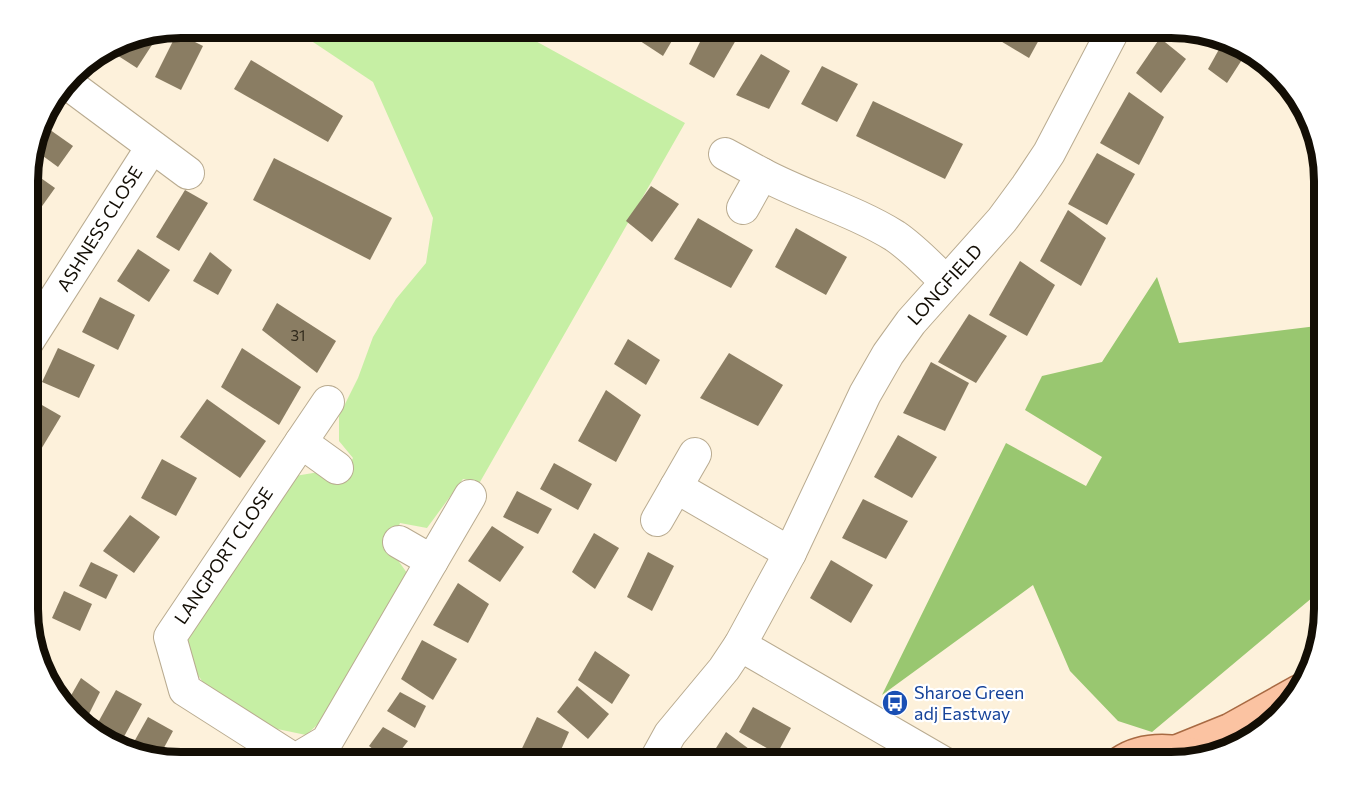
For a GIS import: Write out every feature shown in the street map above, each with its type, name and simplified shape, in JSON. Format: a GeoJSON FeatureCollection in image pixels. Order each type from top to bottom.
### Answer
{"type":"FeatureCollection","features":[{"type":"Feature","properties":{"kind":"main road"},"geometry":{"type":"LineString","coordinates":[[1195,750],[1280,702]]}},
{"type":"Feature","properties":{"kind":"main road"},"geometry":{"type":"LineString","coordinates":[[1148,752],[1164,752]]}},
{"type":"Feature","properties":{"kind":"street","name":"LONGFIELD"},"geometry":{"type":"LineString","coordinates":[[660,752],[670,734],[724,669],[740,645],[790,553],[865,394],[888,354],[911,322],[1002,220],[1049,153],[1109,38]]}},
{"type":"Feature","properties":{"kind":"street","name":"ASHNESS CLOSE"},"geometry":{"type":"LineString","coordinates":[[75,89],[188,173]]}},
{"type":"Feature","properties":{"kind":"street","name":"ASHNESS CLOSE"},"geometry":{"type":"LineString","coordinates":[[38,325],[152,147]]}},
{"type":"Feature","properties":{"kind":"street"},"geometry":{"type":"LineString","coordinates":[[725,154],[792,189],[841,208],[896,237],[946,282]]}},
{"type":"Feature","properties":{"kind":"street"},"geometry":{"type":"LineString","coordinates":[[743,208],[762,174]]}},
{"type":"Feature","properties":{"kind":"street","name":"LANGPORT CLOSE"},"geometry":{"type":"LineString","coordinates":[[279,752],[185,690],[170,637],[328,402]]}},
{"type":"Feature","properties":{"kind":"street"},"geometry":{"type":"LineString","coordinates":[[301,442],[337,468]]}},
{"type":"Feature","properties":{"kind":"street"},"geometry":{"type":"LineString","coordinates":[[657,520],[695,454]]}},
{"type":"Feature","properties":{"kind":"street"},"geometry":{"type":"LineString","coordinates":[[676,487],[790,553]]}},
{"type":"Feature","properties":{"kind":"street","name":"LANGPORT CLOSE"},"geometry":{"type":"LineString","coordinates":[[310,752],[327,741],[470,496]]}},
{"type":"Feature","properties":{"kind":"street"},"geometry":{"type":"LineString","coordinates":[[399,542],[432,561]]}},
{"type":"Feature","properties":{"kind":"street"},"geometry":{"type":"LineString","coordinates":[[740,645],[925,752]]}},
{"type":"Feature","properties":{"kind":"green space"},"geometry":{"type":"Polygon","coordinates":[[[307,38],[530,38],[685,123],[480,482],[463,479],[427,528],[400,523],[390,549],[407,573],[338,706],[306,735],[263,726],[210,693],[186,657],[188,629],[295,476],[325,471],[340,483],[353,458],[339,441],[339,416],[358,378],[373,337],[396,299],[426,263],[433,218],[373,82],[307,38]]]}},
{"type":"Feature","properties":{"kind":"green space"},"geometry":{"type":"Polygon","coordinates":[[[1157,277],[1179,343],[1314,326],[1314,596],[1152,732],[1118,721],[1070,671],[1033,585],[882,695],[1006,443],[1086,486],[1102,457],[1025,410],[1042,376],[1102,362],[1157,277]]]}},
{"type":"Feature","properties":{"kind":"building"},"geometry":{"type":"Polygon","coordinates":[[[174,38],[187,38],[203,46],[181,90],[155,77],[174,38]]]}},
{"type":"Feature","properties":{"kind":"building"},"geometry":{"type":"Polygon","coordinates":[[[636,38],[674,38],[663,56],[636,38]]]}},
{"type":"Feature","properties":{"kind":"building"},"geometry":{"type":"Polygon","coordinates":[[[702,38],[736,40],[714,78],[689,64],[702,38]]]}},
{"type":"Feature","properties":{"kind":"building"},"geometry":{"type":"Polygon","coordinates":[[[996,38],[1040,38],[1029,58],[996,38]]]}},
{"type":"Feature","properties":{"kind":"building"},"geometry":{"type":"Polygon","coordinates":[[[1160,38],[1186,59],[1161,93],[1136,73],[1160,38]]]}},
{"type":"Feature","properties":{"kind":"building"},"geometry":{"type":"Polygon","coordinates":[[[155,40],[137,68],[115,54],[155,40]]]}},
{"type":"Feature","properties":{"kind":"building"},"geometry":{"type":"Polygon","coordinates":[[[1221,46],[1244,57],[1227,83],[1208,69],[1221,46]]]}},
{"type":"Feature","properties":{"kind":"building"},"geometry":{"type":"Polygon","coordinates":[[[761,54],[790,71],[769,109],[736,95],[761,54]]]}},
{"type":"Feature","properties":{"kind":"building"},"geometry":{"type":"Polygon","coordinates":[[[251,60],[343,116],[328,142],[234,89],[251,60]]]}},
{"type":"Feature","properties":{"kind":"building"},"geometry":{"type":"Polygon","coordinates":[[[822,66],[858,84],[837,122],[801,104],[822,66]]]}},
{"type":"Feature","properties":{"kind":"building"},"geometry":{"type":"Polygon","coordinates":[[[1129,92],[1164,117],[1139,165],[1100,143],[1129,92]]]}},
{"type":"Feature","properties":{"kind":"building"},"geometry":{"type":"Polygon","coordinates":[[[873,101],[963,144],[945,179],[856,136],[873,101]]]}},
{"type":"Feature","properties":{"kind":"building"},"geometry":{"type":"Polygon","coordinates":[[[47,128],[73,146],[58,167],[40,154],[47,128]]]}},
{"type":"Feature","properties":{"kind":"building"},"geometry":{"type":"Polygon","coordinates":[[[1097,153],[1135,174],[1107,225],[1068,204],[1097,153]]]}},
{"type":"Feature","properties":{"kind":"building"},"geometry":{"type":"Polygon","coordinates":[[[274,158],[392,218],[370,260],[253,200],[274,158]]]}},
{"type":"Feature","properties":{"kind":"building"},"geometry":{"type":"Polygon","coordinates":[[[38,176],[55,188],[40,209],[38,208],[38,176]]]}},
{"type":"Feature","properties":{"kind":"building"},"geometry":{"type":"Polygon","coordinates":[[[651,186],[679,204],[652,242],[626,221],[651,186]]]}},
{"type":"Feature","properties":{"kind":"building"},"geometry":{"type":"Polygon","coordinates":[[[185,190],[208,203],[179,251],[156,237],[185,190]]]}},
{"type":"Feature","properties":{"kind":"building"},"geometry":{"type":"Polygon","coordinates":[[[1068,210],[1106,238],[1081,286],[1040,261],[1068,210]]]}},
{"type":"Feature","properties":{"kind":"building"},"geometry":{"type":"Polygon","coordinates":[[[698,218],[753,250],[731,288],[674,259],[698,218]]]}},
{"type":"Feature","properties":{"kind":"building"},"geometry":{"type":"Polygon","coordinates":[[[796,228],[847,257],[826,295],[775,267],[796,228]]]}},
{"type":"Feature","properties":{"kind":"building"},"geometry":{"type":"Polygon","coordinates":[[[138,249],[170,270],[149,302],[117,281],[138,249]]]}},
{"type":"Feature","properties":{"kind":"building"},"geometry":{"type":"Polygon","coordinates":[[[210,252],[232,270],[218,295],[193,281],[210,252]]]}},
{"type":"Feature","properties":{"kind":"building"},"geometry":{"type":"Polygon","coordinates":[[[1020,261],[1055,285],[1027,336],[989,315],[1020,261]]]}},
{"type":"Feature","properties":{"kind":"building"},"geometry":{"type":"Polygon","coordinates":[[[100,297],[135,315],[118,350],[82,332],[100,297]]]}},
{"type":"Feature","properties":{"kind":"building"},"geometry":{"type":"Polygon","coordinates":[[[277,303],[336,341],[317,373],[262,330],[277,303]]]}},
{"type":"Feature","properties":{"kind":"building"},"geometry":{"type":"Polygon","coordinates":[[[969,314],[1007,336],[976,383],[938,362],[969,314]]]}},
{"type":"Feature","properties":{"kind":"building"},"geometry":{"type":"Polygon","coordinates":[[[628,339],[660,360],[646,385],[614,364],[628,339]]]}},
{"type":"Feature","properties":{"kind":"building"},"geometry":{"type":"Polygon","coordinates":[[[58,348],[95,365],[79,398],[42,382],[58,348]]]}},
{"type":"Feature","properties":{"kind":"building"},"geometry":{"type":"Polygon","coordinates":[[[242,348],[301,387],[279,425],[221,387],[242,348]]]}},
{"type":"Feature","properties":{"kind":"building"},"geometry":{"type":"Polygon","coordinates":[[[729,353],[783,385],[758,426],[700,398],[729,353]]]}},
{"type":"Feature","properties":{"kind":"building"},"geometry":{"type":"Polygon","coordinates":[[[931,362],[969,383],[945,431],[903,413],[931,362]]]}},
{"type":"Feature","properties":{"kind":"building"},"geometry":{"type":"Polygon","coordinates":[[[606,390],[641,415],[616,462],[578,441],[606,390]]]}},
{"type":"Feature","properties":{"kind":"building"},"geometry":{"type":"Polygon","coordinates":[[[207,399],[266,441],[240,478],[180,437],[207,399]]]}},
{"type":"Feature","properties":{"kind":"building"},"geometry":{"type":"Polygon","coordinates":[[[38,403],[61,416],[40,451],[38,450],[38,403]]]}},
{"type":"Feature","properties":{"kind":"building"},"geometry":{"type":"Polygon","coordinates":[[[898,435],[937,457],[912,498],[874,477],[898,435]]]}},
{"type":"Feature","properties":{"kind":"building"},"geometry":{"type":"Polygon","coordinates":[[[162,459],[197,478],[176,516],[141,498],[162,459]]]}},
{"type":"Feature","properties":{"kind":"building"},"geometry":{"type":"Polygon","coordinates":[[[554,463],[592,484],[578,510],[540,489],[554,463]]]}},
{"type":"Feature","properties":{"kind":"building"},"geometry":{"type":"Polygon","coordinates":[[[517,491],[552,509],[538,534],[503,517],[517,491]]]}},
{"type":"Feature","properties":{"kind":"building"},"geometry":{"type":"Polygon","coordinates":[[[863,499],[908,521],[886,559],[842,538],[863,499]]]}},
{"type":"Feature","properties":{"kind":"building"},"geometry":{"type":"Polygon","coordinates":[[[130,515],[160,537],[134,573],[103,551],[130,515]]]}},
{"type":"Feature","properties":{"kind":"building"},"geometry":{"type":"Polygon","coordinates":[[[492,526],[524,547],[500,582],[468,561],[492,526]]]}},
{"type":"Feature","properties":{"kind":"building"},"geometry":{"type":"Polygon","coordinates":[[[594,533],[619,548],[595,589],[572,572],[594,533]]]}},
{"type":"Feature","properties":{"kind":"building"},"geometry":{"type":"Polygon","coordinates":[[[648,552],[674,566],[652,611],[627,597],[648,552]]]}},
{"type":"Feature","properties":{"kind":"building"},"geometry":{"type":"Polygon","coordinates":[[[831,560],[873,585],[851,623],[810,598],[831,560]]]}},
{"type":"Feature","properties":{"kind":"building"},"geometry":{"type":"Polygon","coordinates":[[[91,562],[118,575],[106,599],[79,586],[91,562]]]}},
{"type":"Feature","properties":{"kind":"building"},"geometry":{"type":"Polygon","coordinates":[[[458,583],[489,604],[468,643],[433,625],[458,583]]]}},
{"type":"Feature","properties":{"kind":"building"},"geometry":{"type":"Polygon","coordinates":[[[64,591],[92,604],[80,631],[52,618],[64,591]]]}},
{"type":"Feature","properties":{"kind":"building"},"geometry":{"type":"Polygon","coordinates":[[[422,640],[457,659],[433,700],[401,679],[422,640]]]}},
{"type":"Feature","properties":{"kind":"building"},"geometry":{"type":"Polygon","coordinates":[[[595,651],[630,675],[612,704],[578,680],[595,651]]]}},
{"type":"Feature","properties":{"kind":"building"},"geometry":{"type":"Polygon","coordinates":[[[81,678],[100,692],[87,718],[69,699],[81,678]]]}},
{"type":"Feature","properties":{"kind":"building"},"geometry":{"type":"Polygon","coordinates":[[[577,686],[609,714],[588,739],[557,712],[577,686]]]}},
{"type":"Feature","properties":{"kind":"building"},"geometry":{"type":"Polygon","coordinates":[[[116,690],[142,704],[122,740],[97,725],[116,690]]]}},
{"type":"Feature","properties":{"kind":"building"},"geometry":{"type":"Polygon","coordinates":[[[400,692],[426,706],[415,728],[387,711],[400,692]]]}},
{"type":"Feature","properties":{"kind":"building"},"geometry":{"type":"Polygon","coordinates":[[[753,707],[791,728],[778,752],[774,752],[739,732],[753,707]]]}},
{"type":"Feature","properties":{"kind":"building"},"geometry":{"type":"Polygon","coordinates":[[[148,717],[173,731],[162,751],[133,744],[148,717]]]}},
{"type":"Feature","properties":{"kind":"building"},"geometry":{"type":"Polygon","coordinates":[[[537,717],[569,732],[560,752],[520,752],[537,717]]]}},
{"type":"Feature","properties":{"kind":"building"},"geometry":{"type":"Polygon","coordinates":[[[383,727],[408,741],[400,752],[377,752],[369,746],[383,727]]]}},
{"type":"Feature","properties":{"kind":"building"},"geometry":{"type":"Polygon","coordinates":[[[726,732],[753,752],[714,752],[726,732]]]}},
{"type":"Feature","properties":{"kind":"place","name":"Sharoe Green adj Eastway"},"geometry":{"type":"Point","coordinates":[895,703]}}]}
